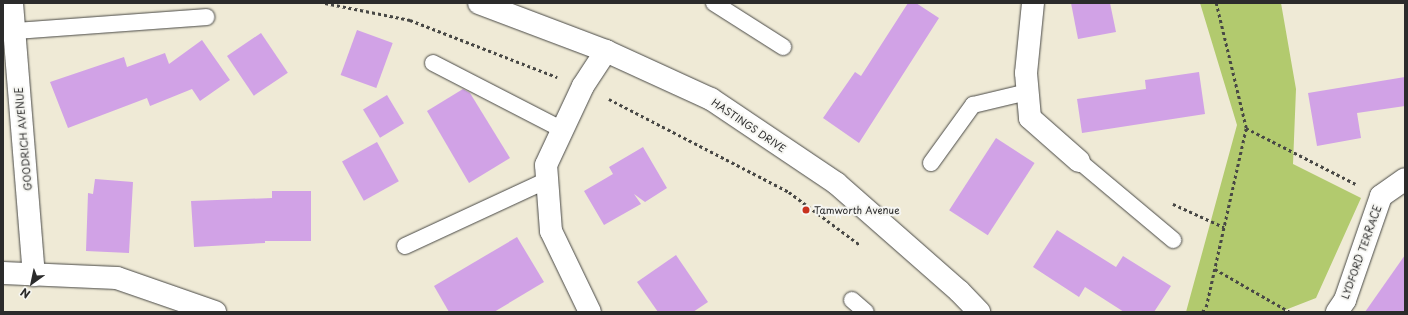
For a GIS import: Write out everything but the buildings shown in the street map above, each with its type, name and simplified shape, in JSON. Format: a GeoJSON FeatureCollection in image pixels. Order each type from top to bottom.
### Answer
{"type":"FeatureCollection","features":[{"type":"Feature","properties":{"kind":"street","name":"GOODRICH AVENUE"},"geometry":{"type":"LineString","coordinates":[[12,3],[9,32],[34,274]]}},
{"type":"Feature","properties":{"kind":"street","name":"HASTINGS DRIVE"},"geometry":{"type":"LineString","coordinates":[[479,3],[606,51],[711,99],[836,183],[959,291],[979,312]]}},
{"type":"Feature","properties":{"kind":"street"},"geometry":{"type":"LineString","coordinates":[[1033,3],[1026,73],[1030,118],[1079,161]]}},
{"type":"Feature","properties":{"kind":"street"},"geometry":{"type":"LineString","coordinates":[[590,312],[551,231],[546,165],[583,86],[606,51]]}},
{"type":"Feature","properties":{"kind":"street","name":"LYDFORD TERRACE"},"geometry":{"type":"LineString","coordinates":[[1337,312],[1345,300],[1381,196],[1405,179]]}},
{"type":"Feature","properties":{"kind":"street"},"geometry":{"type":"LineString","coordinates":[[3,274],[117,278],[215,312]]}},
{"type":"Feature","properties":{"kind":"lane"},"geometry":{"type":"LineString","coordinates":[[714,3],[783,47]]}},
{"type":"Feature","properties":{"kind":"lane"},"geometry":{"type":"LineString","coordinates":[[9,32],[206,16]]}},
{"type":"Feature","properties":{"kind":"lane"},"geometry":{"type":"LineString","coordinates":[[433,63],[563,130]]}},
{"type":"Feature","properties":{"kind":"lane"},"geometry":{"type":"LineString","coordinates":[[931,163],[973,106],[1028,92]]}},
{"type":"Feature","properties":{"kind":"lane"},"geometry":{"type":"LineString","coordinates":[[1079,161],[1173,240]]}},
{"type":"Feature","properties":{"kind":"lane"},"geometry":{"type":"LineString","coordinates":[[405,246],[547,180]]}},
{"type":"Feature","properties":{"kind":"lane"},"geometry":{"type":"LineString","coordinates":[[852,300],[866,312]]}},
{"type":"Feature","properties":{"kind":"path"},"geometry":{"type":"LineString","coordinates":[[325,3],[410,20],[583,86],[789,192],[862,246]]}},
{"type":"Feature","properties":{"kind":"path"},"geometry":{"type":"LineString","coordinates":[[1202,312],[1206,308],[1246,128],[1216,3]]}},
{"type":"Feature","properties":{"kind":"path"},"geometry":{"type":"LineString","coordinates":[[1246,128],[1381,196]]}},
{"type":"Feature","properties":{"kind":"path"},"geometry":{"type":"LineString","coordinates":[[1215,269],[1290,312]]}},
{"type":"Feature","properties":{"kind":"green space"},"geometry":{"type":"Polygon","coordinates":[[[1200,3],[1281,3],[1296,89],[1293,164],[1361,198],[1316,298],[1280,312],[1186,312],[1237,125],[1200,3]]]}},
{"type":"Feature","properties":{"kind":"place","name":"Tamworth Avenue"},"geometry":{"type":"Point","coordinates":[806,210]}}]}
